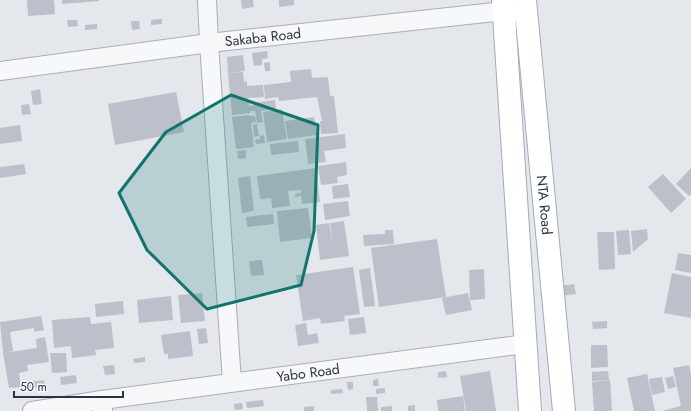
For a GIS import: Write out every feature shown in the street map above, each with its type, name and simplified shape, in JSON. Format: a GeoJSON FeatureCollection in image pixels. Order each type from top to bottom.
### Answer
{"type":"FeatureCollection","features":[{"type":"Feature","properties":{"kind":"main road","name":"NTA Road"},"geometry":{"type":"LineString","coordinates":[[503,6],[530,411]]}},
{"type":"Feature","properties":{"kind":"main road","name":"NTA Road"},"geometry":{"type":"LineString","coordinates":[[525,7],[564,411]]}},
{"type":"Feature","properties":{"kind":"street"},"geometry":{"type":"LineString","coordinates":[[207,0],[232,382]]}},
{"type":"Feature","properties":{"kind":"street","name":"Sakaba Road"},"geometry":{"type":"LineString","coordinates":[[0,71],[503,6],[525,7]]}},
{"type":"Feature","properties":{"kind":"street","name":"Yabo Road"},"geometry":{"type":"LineString","coordinates":[[32,411],[103,406],[232,382],[525,344]]}},
{"type":"Feature","properties":{"kind":"highlighted area"},"geometry":{"type":"Polygon","coordinates":[[[231,95],[318,125],[314,231],[301,285],[207,309],[147,250],[119,193],[166,132],[231,95]]]}},
{"type":"Feature","properties":{"kind":"building"},"geometry":{"type":"Polygon","coordinates":[[[27,0],[54,0],[55,14],[28,16],[27,0]]]}},
{"type":"Feature","properties":{"kind":"building"},"geometry":{"type":"Polygon","coordinates":[[[62,0],[99,0],[99,1],[62,4],[62,0]]]}},
{"type":"Feature","properties":{"kind":"building"},"geometry":{"type":"Polygon","coordinates":[[[241,0],[253,0],[254,7],[242,9],[241,0]]]}},
{"type":"Feature","properties":{"kind":"building"},"geometry":{"type":"Polygon","coordinates":[[[279,0],[294,0],[294,5],[279,7],[279,0]]]}},
{"type":"Feature","properties":{"kind":"building"},"geometry":{"type":"Polygon","coordinates":[[[162,19],[162,24],[151,25],[151,20],[162,19]]]}},
{"type":"Feature","properties":{"kind":"building"},"geometry":{"type":"Polygon","coordinates":[[[67,20],[77,20],[78,26],[68,27],[67,20]]]}},
{"type":"Feature","properties":{"kind":"building"},"geometry":{"type":"Polygon","coordinates":[[[131,21],[139,21],[140,29],[132,30],[131,21]]]}},
{"type":"Feature","properties":{"kind":"building"},"geometry":{"type":"Polygon","coordinates":[[[97,24],[97,29],[85,30],[85,25],[97,24]]]}},
{"type":"Feature","properties":{"kind":"building"},"geometry":{"type":"Polygon","coordinates":[[[267,51],[268,58],[262,59],[262,65],[254,66],[252,53],[267,51]]]}},
{"type":"Feature","properties":{"kind":"building"},"geometry":{"type":"Polygon","coordinates":[[[243,55],[245,71],[228,73],[227,57],[243,55]]]}},
{"type":"Feature","properties":{"kind":"building"},"geometry":{"type":"Polygon","coordinates":[[[270,62],[270,71],[265,71],[264,63],[270,62]]]}},
{"type":"Feature","properties":{"kind":"building"},"geometry":{"type":"Polygon","coordinates":[[[311,69],[312,78],[328,77],[330,96],[334,96],[338,133],[321,134],[320,121],[322,121],[317,97],[279,101],[278,97],[265,99],[264,85],[291,82],[290,71],[311,69]]]}},
{"type":"Feature","properties":{"kind":"building"},"geometry":{"type":"Polygon","coordinates":[[[243,72],[244,82],[247,81],[247,86],[263,85],[264,97],[248,98],[249,106],[255,105],[255,111],[232,115],[228,73],[243,72]]]}},
{"type":"Feature","properties":{"kind":"building"},"geometry":{"type":"Polygon","coordinates":[[[40,89],[42,104],[33,105],[31,91],[40,89]]]}},
{"type":"Feature","properties":{"kind":"building"},"geometry":{"type":"Polygon","coordinates":[[[176,92],[184,132],[115,145],[108,104],[176,92]]]}},
{"type":"Feature","properties":{"kind":"building"},"geometry":{"type":"Polygon","coordinates":[[[275,100],[276,109],[261,111],[263,122],[257,123],[254,103],[275,100]]]}},
{"type":"Feature","properties":{"kind":"building"},"geometry":{"type":"Polygon","coordinates":[[[29,104],[31,114],[22,115],[21,105],[29,104]]]}},
{"type":"Feature","properties":{"kind":"building"},"geometry":{"type":"Polygon","coordinates":[[[282,109],[287,139],[267,142],[263,112],[282,109]]]}},
{"type":"Feature","properties":{"kind":"building"},"geometry":{"type":"Polygon","coordinates":[[[249,115],[255,116],[256,122],[251,123],[254,147],[236,149],[232,117],[249,115]]]}},
{"type":"Feature","properties":{"kind":"building"},"geometry":{"type":"Polygon","coordinates":[[[314,117],[317,135],[288,139],[285,121],[314,117]]]}},
{"type":"Feature","properties":{"kind":"building"},"geometry":{"type":"Polygon","coordinates":[[[257,124],[259,136],[254,137],[253,125],[257,124]]]}},
{"type":"Feature","properties":{"kind":"building"},"geometry":{"type":"Polygon","coordinates":[[[20,125],[22,141],[0,144],[0,128],[20,125]]]}},
{"type":"Feature","properties":{"kind":"building"},"geometry":{"type":"Polygon","coordinates":[[[345,134],[346,148],[324,151],[326,162],[308,164],[305,139],[345,134]]]}},
{"type":"Feature","properties":{"kind":"building"},"geometry":{"type":"Polygon","coordinates":[[[264,135],[265,143],[256,144],[255,140],[260,139],[260,136],[264,135]]]}},
{"type":"Feature","properties":{"kind":"building"},"geometry":{"type":"Polygon","coordinates":[[[298,141],[299,152],[271,155],[270,144],[298,141]]]}},
{"type":"Feature","properties":{"kind":"building"},"geometry":{"type":"Polygon","coordinates":[[[246,150],[246,158],[238,159],[237,151],[246,150]]]}},
{"type":"Feature","properties":{"kind":"building"},"geometry":{"type":"Polygon","coordinates":[[[346,162],[347,175],[337,177],[338,183],[321,185],[318,166],[346,162]]]}},
{"type":"Feature","properties":{"kind":"building"},"geometry":{"type":"Polygon","coordinates":[[[24,164],[26,174],[0,178],[0,167],[24,164]]]}},
{"type":"Feature","properties":{"kind":"building"},"geometry":{"type":"Polygon","coordinates":[[[316,168],[320,202],[302,204],[301,196],[295,197],[295,194],[301,193],[301,190],[288,191],[290,206],[272,208],[271,198],[260,199],[257,176],[316,168]]]}},
{"type":"Feature","properties":{"kind":"building"},"geometry":{"type":"Polygon","coordinates":[[[691,168],[691,194],[689,196],[676,184],[691,168]]]}},
{"type":"Feature","properties":{"kind":"building"},"geometry":{"type":"Polygon","coordinates":[[[663,174],[686,199],[671,213],[648,187],[663,174]]]}},
{"type":"Feature","properties":{"kind":"building"},"geometry":{"type":"Polygon","coordinates":[[[250,176],[254,211],[242,213],[238,178],[250,176]]]}},
{"type":"Feature","properties":{"kind":"building"},"geometry":{"type":"Polygon","coordinates":[[[348,184],[350,197],[333,199],[332,186],[348,184]]]}},
{"type":"Feature","properties":{"kind":"building"},"geometry":{"type":"Polygon","coordinates":[[[348,201],[350,216],[325,220],[323,204],[348,201]]]}},
{"type":"Feature","properties":{"kind":"building"},"geometry":{"type":"Polygon","coordinates":[[[308,208],[312,238],[280,242],[277,211],[308,208]]]}},
{"type":"Feature","properties":{"kind":"building"},"geometry":{"type":"Polygon","coordinates":[[[273,214],[274,224],[247,227],[246,217],[273,214]]]}},
{"type":"Feature","properties":{"kind":"building"},"geometry":{"type":"Polygon","coordinates":[[[344,221],[349,256],[320,260],[316,225],[329,223],[333,245],[330,223],[344,221]]]}},
{"type":"Feature","properties":{"kind":"building"},"geometry":{"type":"Polygon","coordinates":[[[647,229],[648,239],[633,252],[631,231],[647,229]]]}},
{"type":"Feature","properties":{"kind":"building"},"geometry":{"type":"Polygon","coordinates":[[[385,230],[393,230],[394,244],[364,246],[363,235],[385,234],[385,230]]]}},
{"type":"Feature","properties":{"kind":"building"},"geometry":{"type":"Polygon","coordinates":[[[629,230],[631,254],[618,255],[616,231],[629,230]]]}},
{"type":"Feature","properties":{"kind":"building"},"geometry":{"type":"Polygon","coordinates":[[[597,232],[614,232],[615,269],[599,270],[597,232]]]}},
{"type":"Feature","properties":{"kind":"building"},"geometry":{"type":"Polygon","coordinates":[[[437,239],[446,297],[379,307],[371,248],[437,239]]]}},
{"type":"Feature","properties":{"kind":"building"},"geometry":{"type":"Polygon","coordinates":[[[678,253],[691,255],[691,273],[675,270],[678,253]]]}},
{"type":"Feature","properties":{"kind":"building"},"geometry":{"type":"Polygon","coordinates":[[[262,260],[264,275],[251,276],[249,261],[262,260]]]}},
{"type":"Feature","properties":{"kind":"building"},"geometry":{"type":"Polygon","coordinates":[[[353,267],[360,314],[344,316],[345,321],[321,324],[320,318],[303,321],[296,275],[353,267]]]}},
{"type":"Feature","properties":{"kind":"building"},"geometry":{"type":"Polygon","coordinates":[[[370,268],[375,306],[364,307],[359,270],[370,268]]]}},
{"type":"Feature","properties":{"kind":"building"},"geometry":{"type":"Polygon","coordinates":[[[484,269],[485,299],[470,300],[469,270],[484,269]]]}},
{"type":"Feature","properties":{"kind":"building"},"geometry":{"type":"Polygon","coordinates":[[[672,273],[691,277],[691,318],[664,313],[672,273]]]}},
{"type":"Feature","properties":{"kind":"building"},"geometry":{"type":"Polygon","coordinates":[[[574,284],[576,294],[561,296],[560,286],[574,284]]]}},
{"type":"Feature","properties":{"kind":"building"},"geometry":{"type":"Polygon","coordinates":[[[202,293],[205,321],[181,323],[178,295],[202,293]]]}},
{"type":"Feature","properties":{"kind":"building"},"geometry":{"type":"Polygon","coordinates":[[[468,293],[472,310],[446,315],[442,298],[468,293]]]}},
{"type":"Feature","properties":{"kind":"building"},"geometry":{"type":"Polygon","coordinates":[[[171,296],[173,320],[139,323],[137,300],[171,296]]]}},
{"type":"Feature","properties":{"kind":"building"},"geometry":{"type":"Polygon","coordinates":[[[123,301],[124,314],[96,317],[95,304],[123,301]]]}},
{"type":"Feature","properties":{"kind":"building"},"geometry":{"type":"Polygon","coordinates":[[[41,316],[44,330],[34,332],[34,328],[10,332],[13,351],[3,353],[0,322],[41,316]]]}},
{"type":"Feature","properties":{"kind":"building"},"geometry":{"type":"Polygon","coordinates":[[[90,317],[91,324],[111,322],[114,348],[95,350],[96,355],[72,358],[71,346],[54,348],[52,320],[90,317]]]}},
{"type":"Feature","properties":{"kind":"building"},"geometry":{"type":"Polygon","coordinates":[[[364,317],[366,333],[350,335],[348,319],[364,317]]]}},
{"type":"Feature","properties":{"kind":"building"},"geometry":{"type":"Polygon","coordinates":[[[607,321],[607,328],[593,329],[592,322],[607,321]]]}},
{"type":"Feature","properties":{"kind":"building"},"geometry":{"type":"Polygon","coordinates":[[[306,323],[308,335],[317,333],[319,343],[298,346],[295,325],[306,323]]]}},
{"type":"Feature","properties":{"kind":"building"},"geometry":{"type":"Polygon","coordinates":[[[206,328],[208,343],[199,344],[197,329],[206,328]]]}},
{"type":"Feature","properties":{"kind":"building"},"geometry":{"type":"Polygon","coordinates":[[[190,331],[193,356],[168,359],[168,354],[164,354],[161,335],[190,331]]]}},
{"type":"Feature","properties":{"kind":"building"},"geometry":{"type":"Polygon","coordinates":[[[45,337],[49,362],[27,365],[28,371],[19,373],[21,387],[9,388],[3,353],[37,348],[36,339],[45,337]]]}},
{"type":"Feature","properties":{"kind":"building"},"geometry":{"type":"Polygon","coordinates":[[[591,345],[607,345],[608,367],[591,368],[591,345]]]}},
{"type":"Feature","properties":{"kind":"building"},"geometry":{"type":"Polygon","coordinates":[[[50,353],[66,353],[67,372],[52,373],[50,353]]]}},
{"type":"Feature","properties":{"kind":"building"},"geometry":{"type":"Polygon","coordinates":[[[145,357],[145,362],[134,363],[133,359],[145,357]]]}},
{"type":"Feature","properties":{"kind":"building"},"geometry":{"type":"Polygon","coordinates":[[[114,365],[115,374],[105,375],[103,366],[114,365]]]}},
{"type":"Feature","properties":{"kind":"building"},"geometry":{"type":"Polygon","coordinates":[[[689,365],[691,375],[691,411],[662,411],[681,406],[673,368],[689,365]]]}},
{"type":"Feature","properties":{"kind":"building"},"geometry":{"type":"Polygon","coordinates":[[[446,371],[447,377],[438,378],[438,372],[446,371]]]}},
{"type":"Feature","properties":{"kind":"building"},"geometry":{"type":"Polygon","coordinates":[[[490,371],[496,411],[466,411],[460,376],[490,371]]]}},
{"type":"Feature","properties":{"kind":"building"},"geometry":{"type":"Polygon","coordinates":[[[608,371],[609,380],[592,381],[592,372],[608,371]]]}},
{"type":"Feature","properties":{"kind":"building"},"geometry":{"type":"Polygon","coordinates":[[[647,374],[655,411],[634,411],[627,378],[647,374]]]}},
{"type":"Feature","properties":{"kind":"building"},"geometry":{"type":"Polygon","coordinates":[[[76,375],[77,383],[61,385],[60,377],[76,375]]]}},
{"type":"Feature","properties":{"kind":"building"},"geometry":{"type":"Polygon","coordinates":[[[673,376],[676,387],[668,389],[665,378],[673,376]]]}},
{"type":"Feature","properties":{"kind":"building"},"geometry":{"type":"Polygon","coordinates":[[[662,377],[665,392],[652,395],[649,379],[662,377]]]}},
{"type":"Feature","properties":{"kind":"building"},"geometry":{"type":"Polygon","coordinates":[[[378,379],[379,386],[373,386],[373,380],[378,379]]]}},
{"type":"Feature","properties":{"kind":"building"},"geometry":{"type":"Polygon","coordinates":[[[44,380],[45,386],[23,390],[22,383],[44,380]]]}},
{"type":"Feature","properties":{"kind":"building"},"geometry":{"type":"Polygon","coordinates":[[[610,380],[612,411],[594,411],[592,382],[610,380]]]}},
{"type":"Feature","properties":{"kind":"building"},"geometry":{"type":"Polygon","coordinates":[[[347,382],[353,382],[353,389],[348,390],[347,382]]]}},
{"type":"Feature","properties":{"kind":"building"},"geometry":{"type":"Polygon","coordinates":[[[385,388],[385,393],[376,394],[376,389],[385,388]]]}},
{"type":"Feature","properties":{"kind":"building"},"geometry":{"type":"Polygon","coordinates":[[[342,389],[343,393],[331,394],[331,390],[342,389]]]}},
{"type":"Feature","properties":{"kind":"building"},"geometry":{"type":"Polygon","coordinates":[[[463,396],[465,411],[438,411],[437,400],[463,396]]]}},
{"type":"Feature","properties":{"kind":"building"},"geometry":{"type":"Polygon","coordinates":[[[366,397],[377,397],[378,411],[367,411],[366,397]]]}},
{"type":"Feature","properties":{"kind":"building"},"geometry":{"type":"Polygon","coordinates":[[[263,400],[264,406],[247,408],[246,402],[263,400]]]}},
{"type":"Feature","properties":{"kind":"building"},"geometry":{"type":"Polygon","coordinates":[[[242,403],[243,409],[235,410],[234,404],[242,403]]]}},
{"type":"Feature","properties":{"kind":"building"},"geometry":{"type":"Polygon","coordinates":[[[415,405],[415,411],[408,411],[408,406],[415,405]]]}},
{"type":"Feature","properties":{"kind":"building"},"geometry":{"type":"Polygon","coordinates":[[[314,406],[314,411],[304,411],[304,407],[314,406]]]}},
{"type":"Feature","properties":{"kind":"building"},"geometry":{"type":"Polygon","coordinates":[[[392,406],[392,411],[381,411],[381,407],[392,406]]]}}]}
